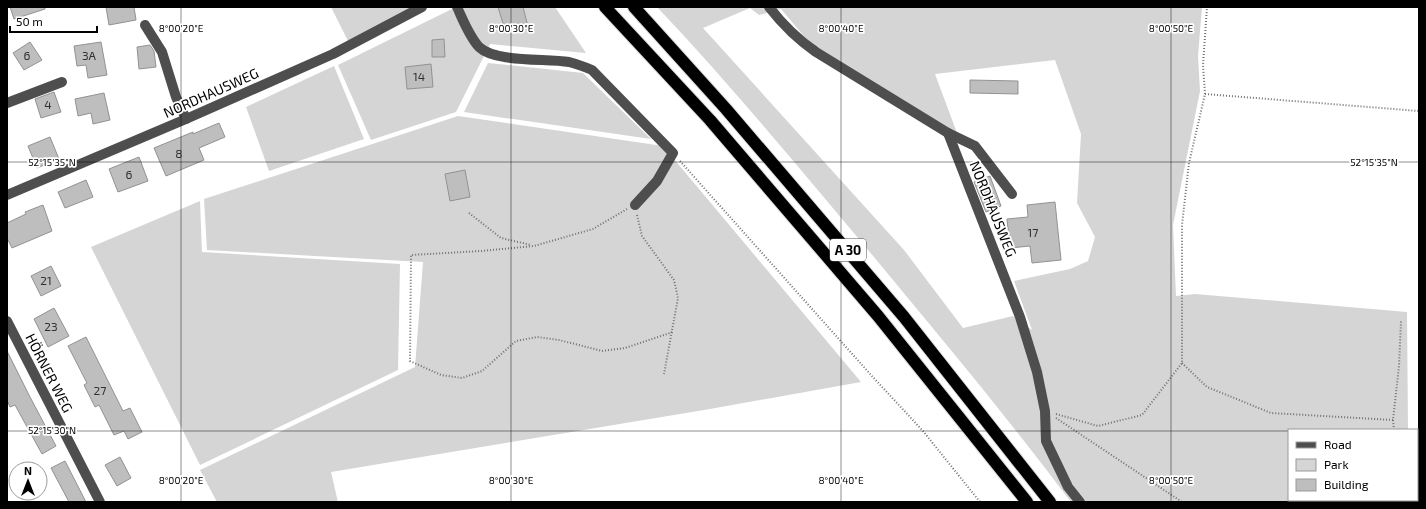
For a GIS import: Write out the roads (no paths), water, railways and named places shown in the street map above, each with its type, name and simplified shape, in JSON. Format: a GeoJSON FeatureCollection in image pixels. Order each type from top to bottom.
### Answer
{"type":"FeatureCollection","features":[{"type":"Feature","properties":{"kind":"highway","name":"A 30"},"geometry":{"type":"LineString","coordinates":[[605,7],[710,120],[878,316],[1027,502]]}},
{"type":"Feature","properties":{"kind":"highway","name":"A 30"},"geometry":{"type":"LineString","coordinates":[[634,7],[726,109],[904,317],[1050,502]]}},
{"type":"Feature","properties":{"kind":"street","name":"NORDHAUSWEG"},"geometry":{"type":"LineString","coordinates":[[7,195],[186,119],[333,54],[422,7]]}},
{"type":"Feature","properties":{"kind":"street"},"geometry":{"type":"LineString","coordinates":[[456,7],[475,42],[490,54],[505,57],[568,62],[592,70],[673,153],[658,181],[635,205]]}},
{"type":"Feature","properties":{"kind":"street"},"geometry":{"type":"LineString","coordinates":[[769,7],[782,24],[800,41],[816,52],[948,133],[974,146],[1012,194]]}},
{"type":"Feature","properties":{"kind":"street"},"geometry":{"type":"LineString","coordinates":[[145,25],[162,52],[176,97],[186,119]]}},
{"type":"Feature","properties":{"kind":"street"},"geometry":{"type":"LineString","coordinates":[[7,103],[62,82]]}},
{"type":"Feature","properties":{"kind":"street","name":"NORDHAUSWEG"},"geometry":{"type":"LineString","coordinates":[[948,133],[1020,317],[1037,372],[1045,411],[1046,441],[1068,487],[1080,502]]}},
{"type":"Feature","properties":{"kind":"street","name":"HÖRNER WEG"},"geometry":{"type":"LineString","coordinates":[[7,321],[100,502]]}}]}
